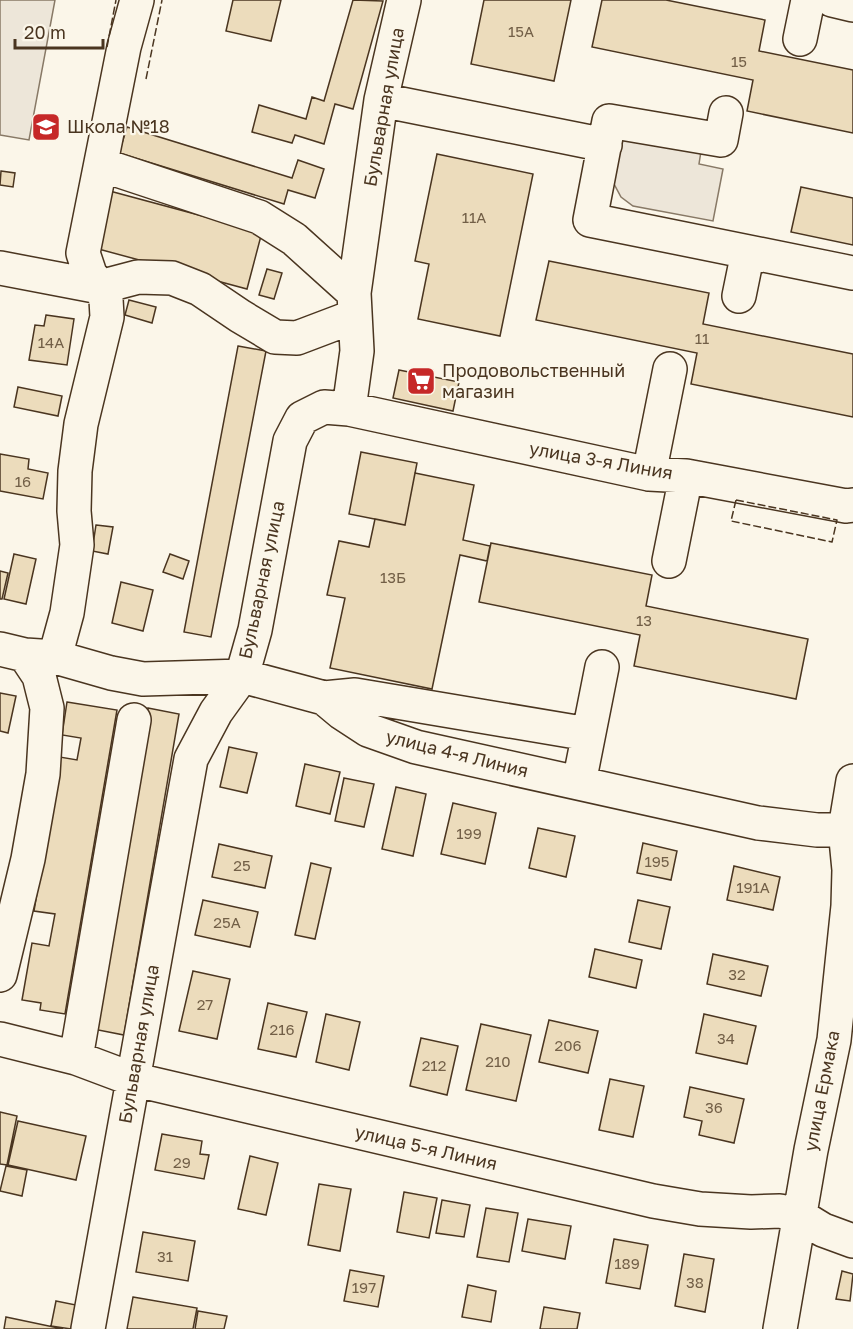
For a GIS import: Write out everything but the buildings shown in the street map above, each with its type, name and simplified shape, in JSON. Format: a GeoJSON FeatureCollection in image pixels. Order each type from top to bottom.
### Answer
{"type":"FeatureCollection","features":[{"type":"Feature","properties":{"kind":"street"},"geometry":{"type":"LineString","coordinates":[[0,975],[28,858],[43,774],[46,708],[39,676],[27,654],[66,613],[77,545],[74,511],[75,471],[81,424],[108,317],[106,299],[90,274],[83,253],[124,47],[137,0]]}},
{"type":"Feature","properties":{"kind":"street","name":"Бульварная улица"},"geometry":{"type":"LineString","coordinates":[[88,1329],[191,759],[216,712],[242,676],[255,630],[290,441],[302,418],[324,407],[349,409],[357,351],[354,305],[381,100],[404,0]]}},
{"type":"Feature","properties":{"kind":"street"},"geometry":{"type":"LineString","coordinates":[[800,39],[808,0]]}},
{"type":"Feature","properties":{"kind":"street"},"geometry":{"type":"LineString","coordinates":[[832,0],[853,5]]}},
{"type":"Feature","properties":{"kind":"street"},"geometry":{"type":"LineString","coordinates":[[381,100],[605,145]]}},
{"type":"Feature","properties":{"kind":"street"},"geometry":{"type":"LineString","coordinates":[[726,113],[721,140],[609,121],[590,220],[853,273]]}},
{"type":"Feature","properties":{"kind":"street"},"geometry":{"type":"LineString","coordinates":[[0,268],[100,287],[138,277],[172,278],[200,289],[275,337],[297,338],[354,305],[294,239],[259,217],[102,165]]}},
{"type":"Feature","properties":{"kind":"street"},"geometry":{"type":"LineString","coordinates":[[739,296],[748,252]]}},
{"type":"Feature","properties":{"kind":"street"},"geometry":{"type":"LineString","coordinates":[[649,474],[670,369]]}},
{"type":"Feature","properties":{"kind":"street","name":"улица 3-я Линия"},"geometry":{"type":"LineString","coordinates":[[349,409],[649,474],[686,476],[846,506],[853,505]]}},
{"type":"Feature","properties":{"kind":"street"},"geometry":{"type":"LineString","coordinates":[[669,561],[686,476]]}},
{"type":"Feature","properties":{"kind":"street","name":"улица 4-я Линия"},"geometry":{"type":"LineString","coordinates":[[27,654],[143,679],[242,676],[324,698],[368,730],[407,744],[759,824],[817,830],[849,829]]}},
{"type":"Feature","properties":{"kind":"street"},"geometry":{"type":"LineString","coordinates":[[579,783],[602,667]]}},
{"type":"Feature","properties":{"kind":"street"},"geometry":{"type":"LineString","coordinates":[[324,698],[355,694],[588,734]]}},
{"type":"Feature","properties":{"kind":"street"},"geometry":{"type":"LineString","coordinates":[[76,1058],[134,720]]}},
{"type":"Feature","properties":{"kind":"street","name":"улица Ермака"},"geometry":{"type":"LineString","coordinates":[[780,1329],[811,1150],[834,1040],[848,906],[849,829],[853,781]]}},
{"type":"Feature","properties":{"kind":"street","name":"улица 5-я Линия"},"geometry":{"type":"LineString","coordinates":[[0,1039],[76,1058],[132,1079],[652,1202],[700,1209],[780,1211],[800,1216],[823,1230],[853,1241]]}},
{"type":"Feature","properties":{"kind":"shaded area"},"geometry":{"type":"Polygon","coordinates":[[[0,0],[55,0],[29,140],[0,135],[0,0]]]}},
{"type":"Feature","properties":{"kind":"shaded area"},"geometry":{"type":"Polygon","coordinates":[[[622,130],[702,145],[699,164],[723,169],[713,221],[633,206],[621,197],[613,182],[622,130]]]}},
{"type":"Feature","properties":{"kind":"fence"},"geometry":{"type":"LineString","coordinates":[[107,47],[116,0]]}},
{"type":"Feature","properties":{"kind":"fence"},"geometry":{"type":"LineString","coordinates":[[146,79],[162,0]]}},
{"type":"Feature","properties":{"kind":"fence"},"geometry":{"type":"LineString","coordinates":[[736,500],[837,520],[832,542],[731,521],[736,500]]}},
{"type":"Feature","properties":{"kind":"place","name":"Школа №18"},"geometry":{"type":"Point","coordinates":[46,127]}},
{"type":"Feature","properties":{"kind":"place","name":"Продовольственный магазин"},"geometry":{"type":"Point","coordinates":[421,381]}}]}
